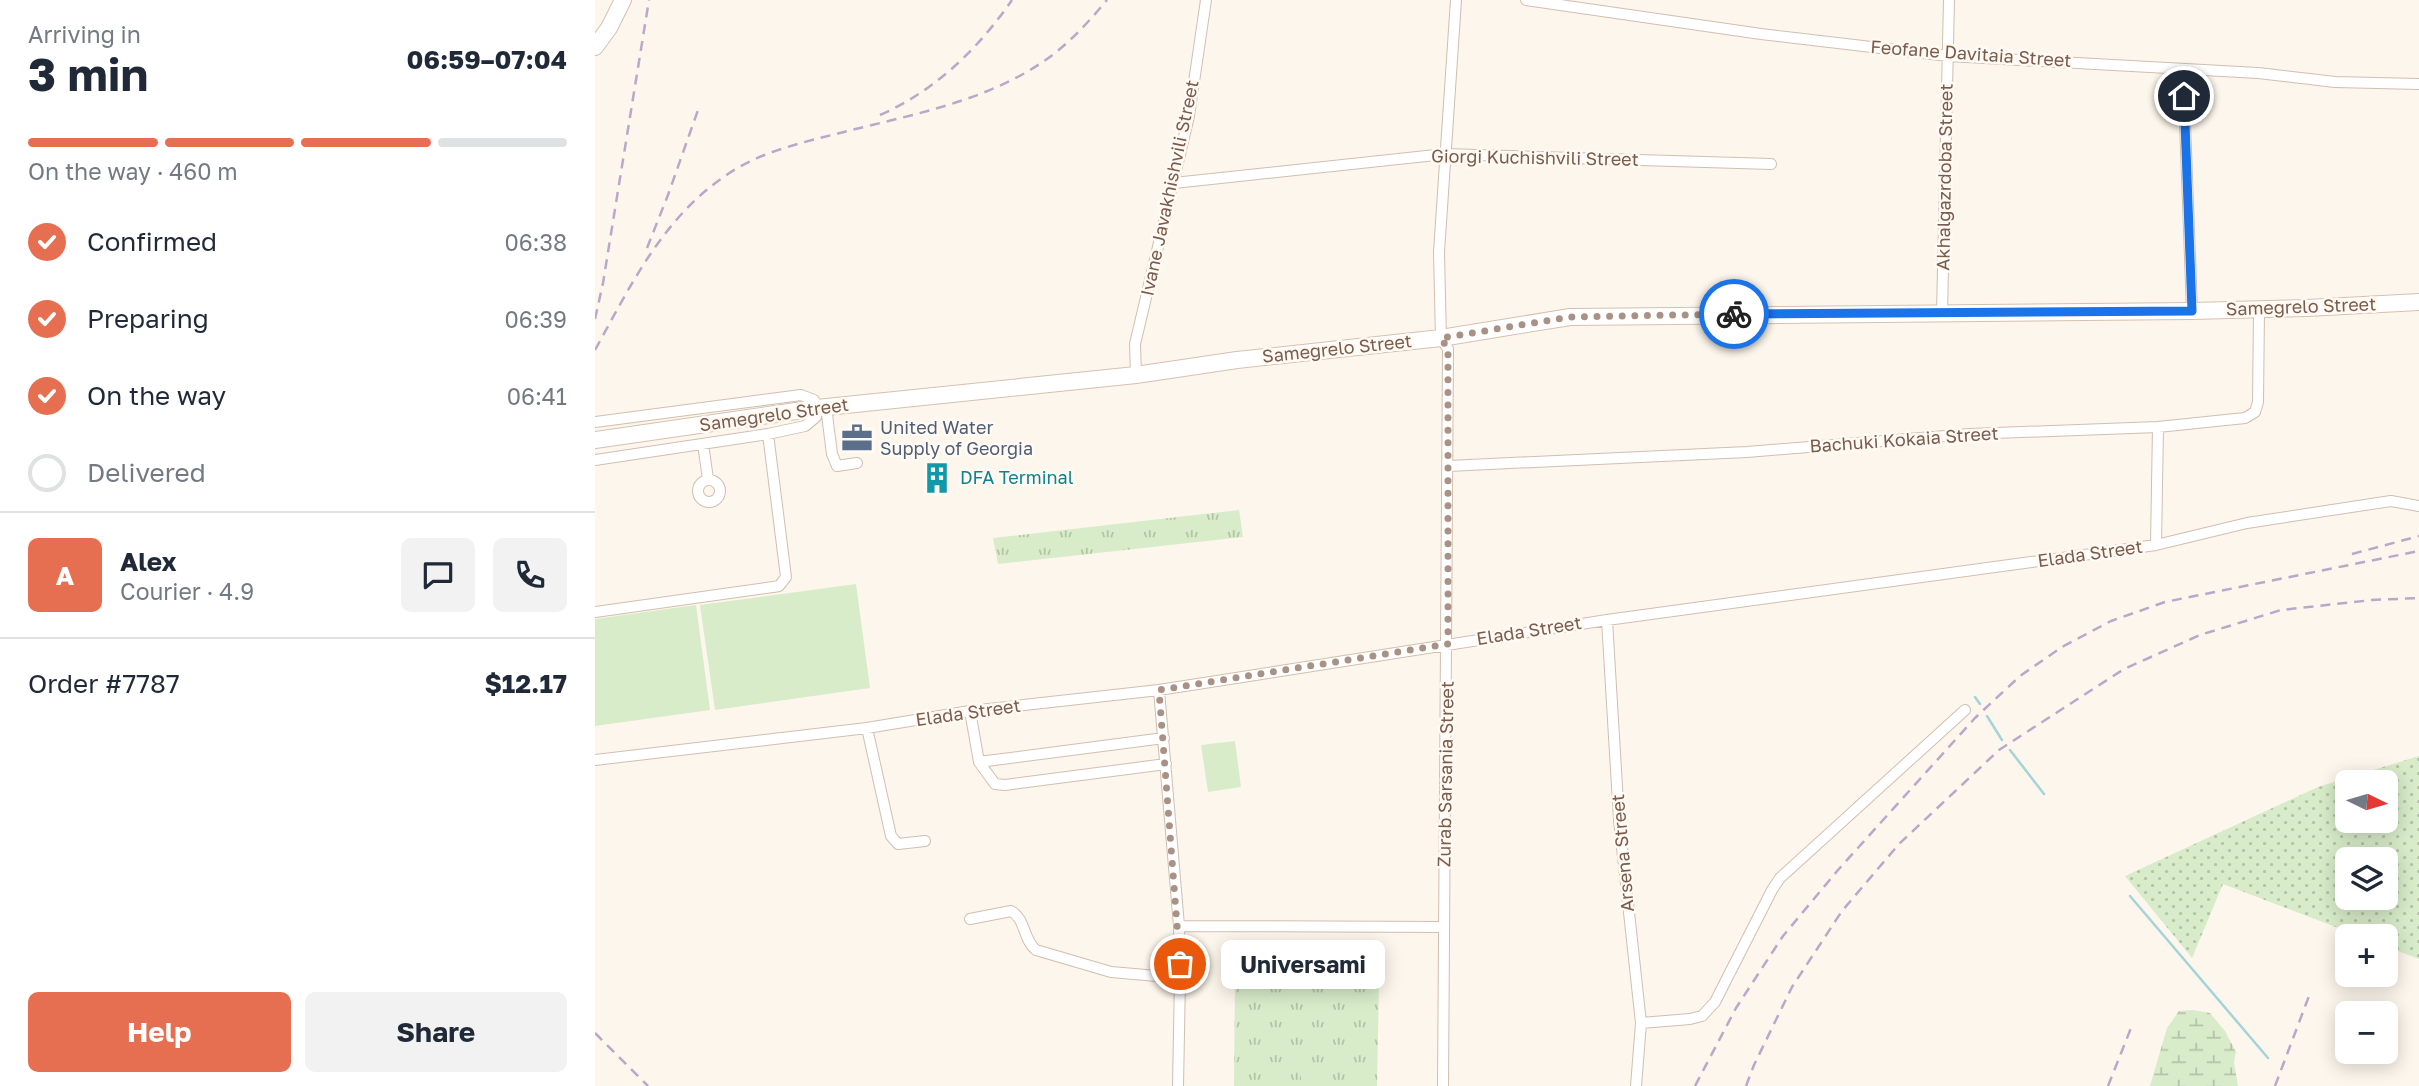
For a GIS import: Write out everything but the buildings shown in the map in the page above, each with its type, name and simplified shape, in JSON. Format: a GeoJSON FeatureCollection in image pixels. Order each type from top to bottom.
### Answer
{"type":"FeatureCollection","features":[{"type":"Feature","properties":{"kind":"main road"},"geometry":{"type":"LineString","coordinates":[[595,47],[610,28],[623,0]]}},
{"type":"Feature","properties":{"kind":"main road","name":"Samegrelo Street"},"geometry":{"type":"LineString","coordinates":[[595,440],[822,408],[1136,375],[1237,360],[1441,338],[1570,317],[2192,311],[2419,302]]}},
{"type":"Feature","properties":{"kind":"street","name":"Ivane Javakhishvili Street"},"geometry":{"type":"LineString","coordinates":[[1136,375],[1135,344],[1189,116],[1206,0]]}},
{"type":"Feature","properties":{"kind":"street","name":"Zurab Sarsania Street"},"geometry":{"type":"LineString","coordinates":[[1443,1086],[1448,349],[1441,338],[1439,252],[1455,0]]}},
{"type":"Feature","properties":{"kind":"street","name":"Feofane Davitaia Street"},"geometry":{"type":"LineString","coordinates":[[1526,0],[1761,34],[1948,56],[2259,73],[2335,82],[2419,84]]}},
{"type":"Feature","properties":{"kind":"street","name":"Akhalgazrdoba Street"},"geometry":{"type":"LineString","coordinates":[[1943,313],[1949,0]]}},
{"type":"Feature","properties":{"kind":"street"},"geometry":{"type":"LineString","coordinates":[[2183,69],[2192,311]]}},
{"type":"Feature","properties":{"kind":"street","name":"Giorgi Kuchishvili Street"},"geometry":{"type":"LineString","coordinates":[[1174,183],[1445,154],[1771,164]]}},
{"type":"Feature","properties":{"kind":"street","name":"Bachuki Kokaia Street"},"geometry":{"type":"LineString","coordinates":[[1448,466],[1747,452],[1970,434],[2158,427],[2245,418],[2255,412],[2258,402],[2259,309]]}},
{"type":"Feature","properties":{"kind":"street"},"geometry":{"type":"LineString","coordinates":[[595,422],[801,395],[810,397],[822,408],[837,466],[857,463]]}},
{"type":"Feature","properties":{"kind":"street"},"geometry":{"type":"LineString","coordinates":[[595,460],[768,434],[810,424],[822,408]]}},
{"type":"Feature","properties":{"kind":"street"},"geometry":{"type":"LineString","coordinates":[[2156,545],[2158,427]]}},
{"type":"Feature","properties":{"kind":"street"},"geometry":{"type":"LineString","coordinates":[[595,612],[773,587],[783,583],[786,577],[768,434]]}},
{"type":"Feature","properties":{"kind":"street"},"geometry":{"type":"LineString","coordinates":[[703,444],[708,479]]}},
{"type":"Feature","properties":{"kind":"street","name":"Elada Street"},"geometry":{"type":"LineString","coordinates":[[595,760],[867,728],[970,711],[1159,690],[1607,620],[2156,545],[2260,521],[2391,501],[2419,506]]}},
{"type":"Feature","properties":{"kind":"street","name":"Arsena Street"},"geometry":{"type":"LineString","coordinates":[[1607,620],[1619,820],[1641,1023],[1636,1086]]}},
{"type":"Feature","properties":{"kind":"street"},"geometry":{"type":"LineString","coordinates":[[1159,690],[1179,926],[1178,1086]]}},
{"type":"Feature","properties":{"kind":"street"},"geometry":{"type":"LineString","coordinates":[[1641,1023],[1702,1016],[1716,1002],[1780,878],[1965,710]]}},
{"type":"Feature","properties":{"kind":"street"},"geometry":{"type":"LineString","coordinates":[[970,711],[979,762],[995,784],[1005,785],[1166,764]]}},
{"type":"Feature","properties":{"kind":"street"},"geometry":{"type":"LineString","coordinates":[[867,728],[891,836],[898,844],[925,841]]}},
{"type":"Feature","properties":{"kind":"street"},"geometry":{"type":"LineString","coordinates":[[979,762],[1164,738]]}},
{"type":"Feature","properties":{"kind":"street"},"geometry":{"type":"LineString","coordinates":[[971,919],[1011,911],[1020,919],[1029,945],[1036,950],[1111,972],[1180,978]]}},
{"type":"Feature","properties":{"kind":"street"},"geometry":{"type":"LineString","coordinates":[[1179,926],[1444,927]]}},
{"type":"Feature","properties":{"kind":"green space"},"geometry":{"type":"Polygon","coordinates":[[[1239,510],[1243,537],[998,564],[993,538],[1239,510]]]}},
{"type":"Feature","properties":{"kind":"green space"},"geometry":{"type":"Polygon","coordinates":[[[856,584],[870,688],[715,710],[700,605],[856,584]]]}},
{"type":"Feature","properties":{"kind":"green space"},"geometry":{"type":"Polygon","coordinates":[[[696,605],[710,710],[595,726],[595,619],[696,605]]]}},
{"type":"Feature","properties":{"kind":"green space"},"geometry":{"type":"Polygon","coordinates":[[[1235,741],[1241,787],[1208,792],[1201,745],[1235,741]]]}},
{"type":"Feature","properties":{"kind":"green space"},"geometry":{"type":"Polygon","coordinates":[[[2419,756],[2419,959],[2398,951],[2398,924],[2335,924],[2335,927],[2223,884],[2192,958],[2125,876],[2318,787],[2335,782],[2335,833],[2398,833],[2398,770],[2373,770],[2419,756]]]}},
{"type":"Feature","properties":{"kind":"green space"},"geometry":{"type":"Polygon","coordinates":[[[1235,981],[1379,983],[1377,1086],[1234,1086],[1235,981]]]}},
{"type":"Feature","properties":{"kind":"green space"},"geometry":{"type":"Polygon","coordinates":[[[2179,1011],[2210,1013],[2225,1031],[2236,1052],[2234,1062],[2238,1086],[2150,1086],[2167,1028],[2179,1011]]]}},
{"type":"Feature","properties":{"kind":"green space"},"geometry":{"type":"Polygon","coordinates":[[[1301,1067],[1325,1068],[1325,1086],[1301,1086],[1301,1067]]]}},
{"type":"Feature","properties":{"kind":"waterway"},"geometry":{"type":"LineString","coordinates":[[1975,697],[1980,704]]}},
{"type":"Feature","properties":{"kind":"waterway"},"geometry":{"type":"LineString","coordinates":[[1987,716],[2002,740]]}},
{"type":"Feature","properties":{"kind":"waterway"},"geometry":{"type":"LineString","coordinates":[[2010,750],[2044,794]]}},
{"type":"Feature","properties":{"kind":"waterway"},"geometry":{"type":"LineString","coordinates":[[2130,896],[2268,1058]]}},
{"type":"Feature","properties":{"kind":"railway"},"geometry":{"type":"LineString","coordinates":[[595,319],[649,0]]}},
{"type":"Feature","properties":{"kind":"railway"},"geometry":{"type":"LineString","coordinates":[[880,115],[919,94],[954,67],[985,35],[1012,0]]}},
{"type":"Feature","properties":{"kind":"railway"},"geometry":{"type":"LineString","coordinates":[[595,350],[636,277],[667,231],[705,191],[728,174],[752,160],[778,150],[948,105],[1004,84],[1055,53],[1083,28],[1107,0]]}},
{"type":"Feature","properties":{"kind":"railway"},"geometry":{"type":"LineString","coordinates":[[647,248],[698,110]]}},
{"type":"Feature","properties":{"kind":"railway"},"geometry":{"type":"LineString","coordinates":[[2352,554],[2419,536]]}},
{"type":"Feature","properties":{"kind":"railway"},"geometry":{"type":"LineString","coordinates":[[1695,1086],[1736,1008],[1783,936],[1838,870],[1975,718],[2020,676],[2062,647],[2111,621],[2165,602],[2419,551]]}},
{"type":"Feature","properties":{"kind":"railway"},"geometry":{"type":"LineString","coordinates":[[1746,1086],[1792,987],[1842,911],[1899,844],[1999,750],[2124,669],[2200,635],[2281,610],[2419,598]]}},
{"type":"Feature","properties":{"kind":"railway"},"geometry":{"type":"LineString","coordinates":[[2275,1086],[2309,996]]}},
{"type":"Feature","properties":{"kind":"railway"},"geometry":{"type":"LineString","coordinates":[[2108,1086],[2131,1028]]}},
{"type":"Feature","properties":{"kind":"railway"},"geometry":{"type":"LineString","coordinates":[[595,1033],[648,1086]]}},
{"type":"Feature","properties":{"kind":"way so far"},"geometry":{"type":"LineString","coordinates":[[1180,964],[1159,690],[1448,644],[1448,349],[1441,338],[1570,317],[1734,314]]}},
{"type":"Feature","properties":{"kind":"place","name":"United Water Supply of Georgia"},"geometry":{"type":"Point","coordinates":[857,438]}},
{"type":"Feature","properties":{"kind":"place","name":"DFA Terminal"},"geometry":{"type":"Point","coordinates":[937,478]}},
{"type":"Feature","properties":{"kind":"place","name":"Universami"},"geometry":{"type":"Point","coordinates":[1180,964]}},
{"type":"Feature","properties":{"kind":"route"},"geometry":{"type":"LineString","coordinates":[[1734,314],[2192,311],[2184,96]]}}]}
